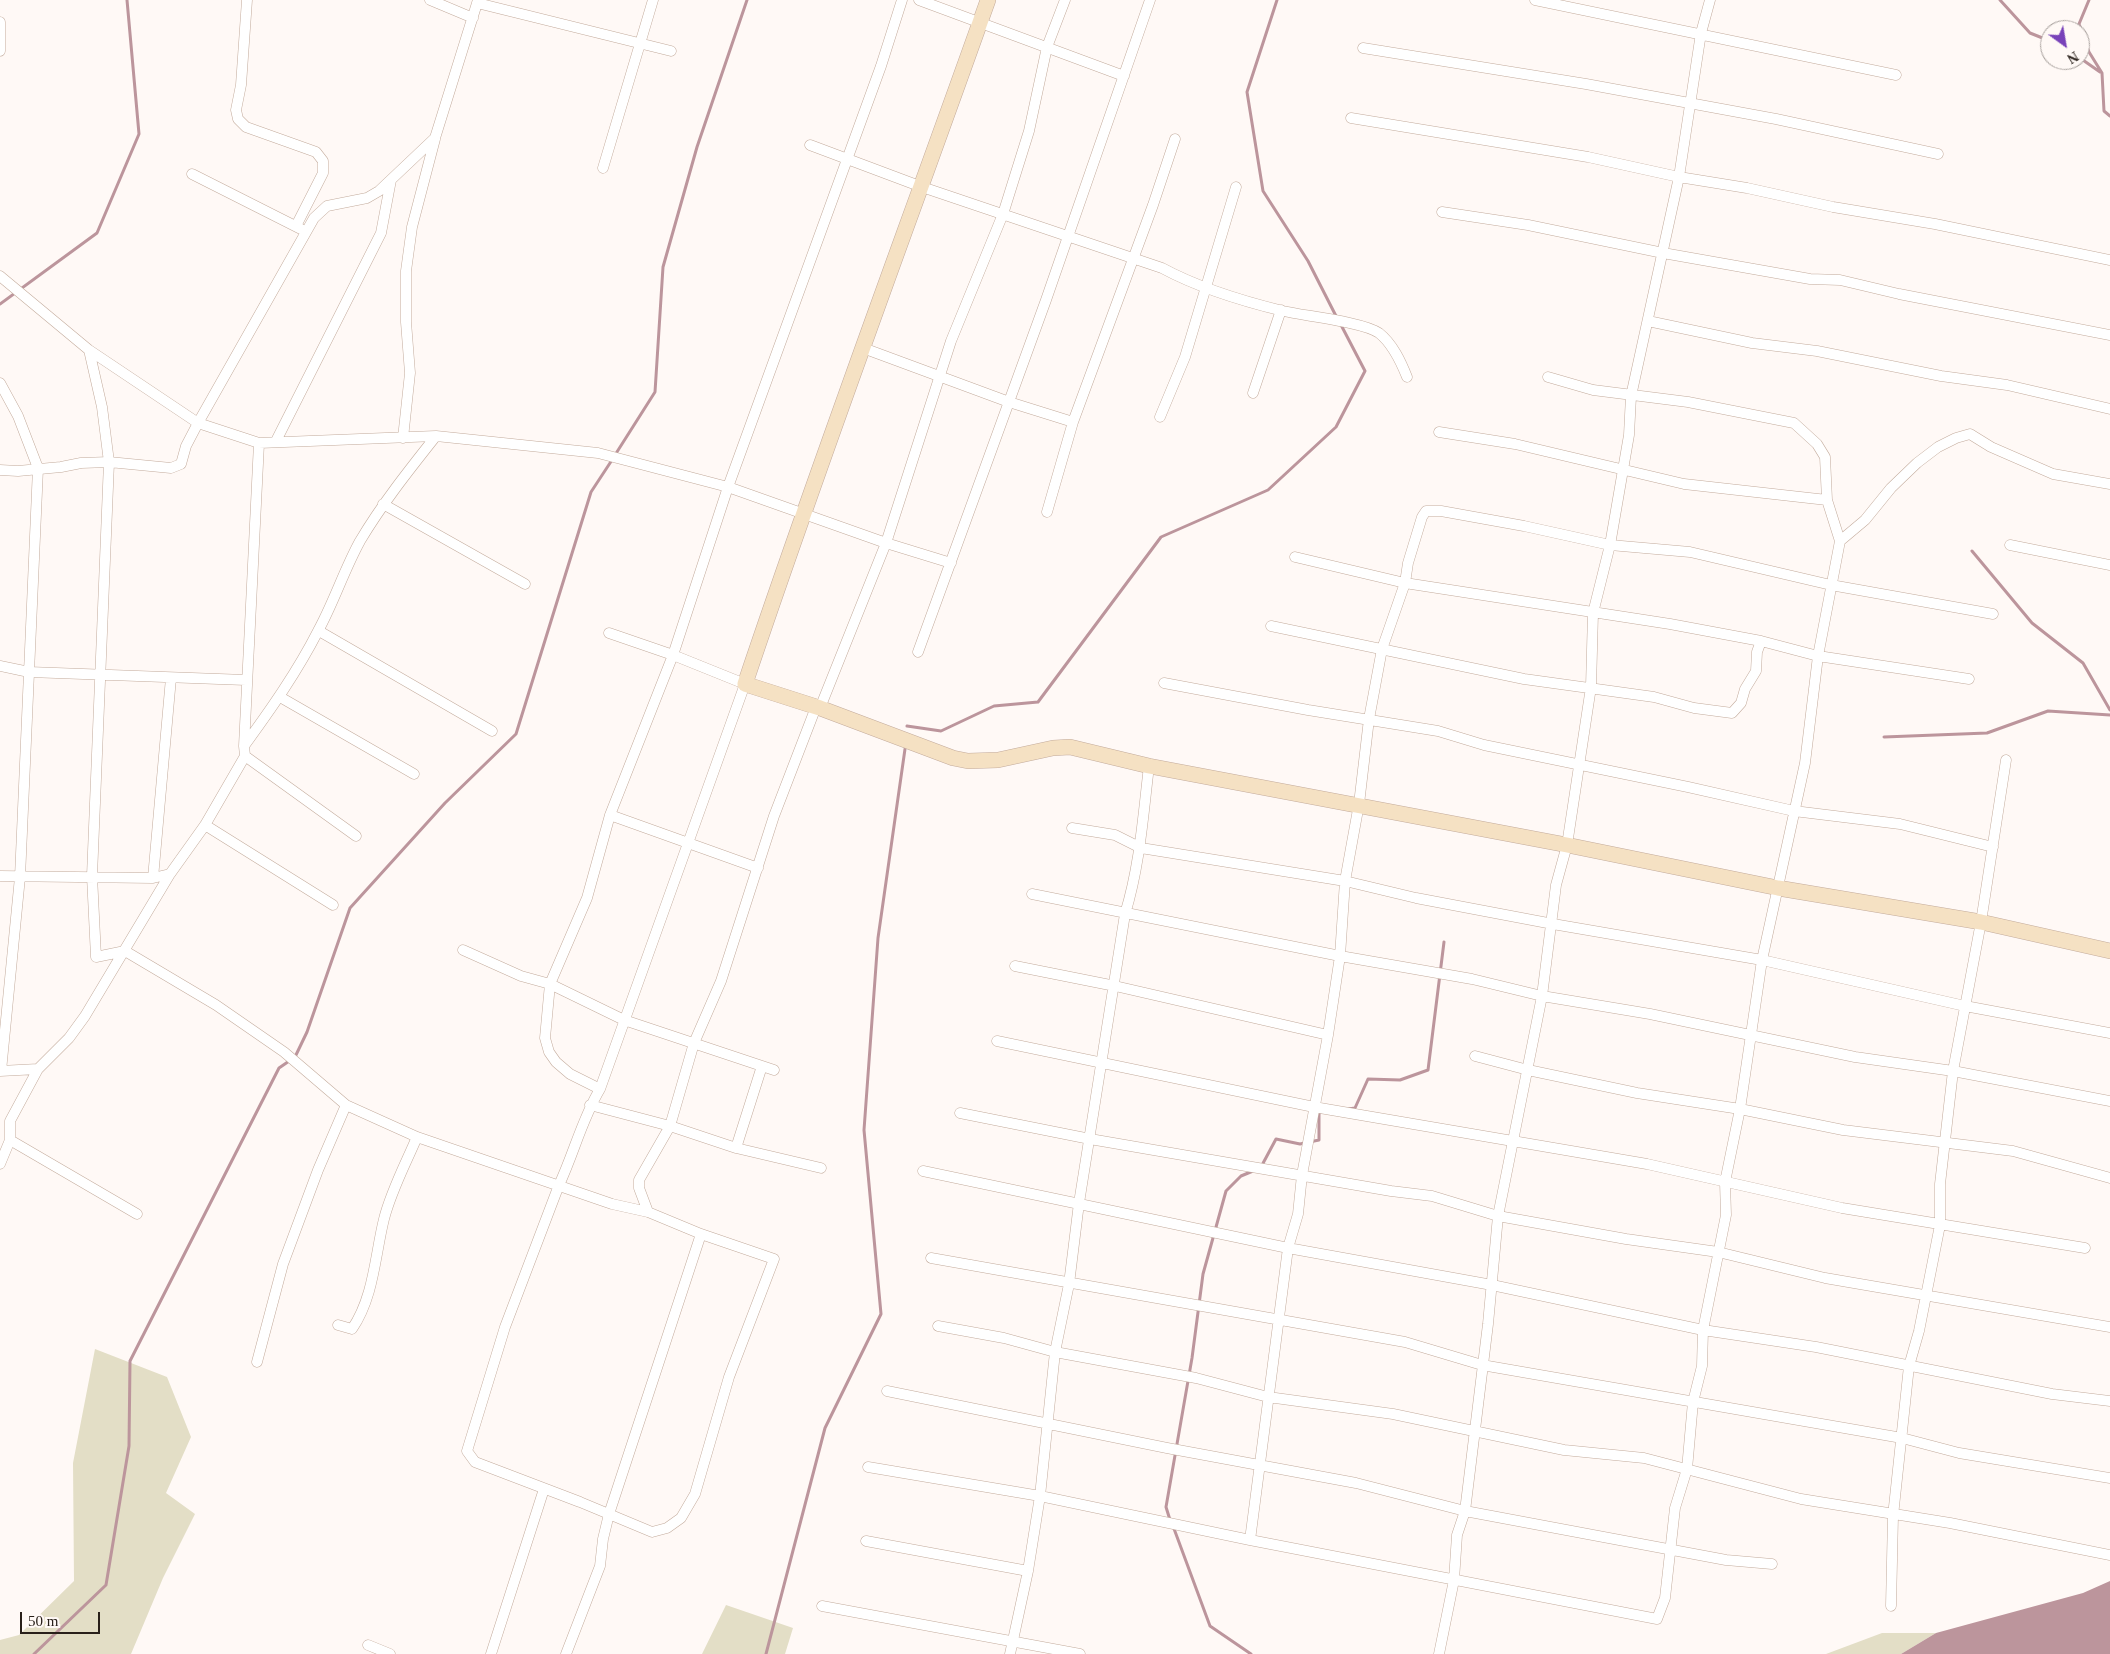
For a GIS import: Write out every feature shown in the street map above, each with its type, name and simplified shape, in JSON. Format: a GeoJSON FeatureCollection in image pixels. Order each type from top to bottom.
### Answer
{"type":"FeatureCollection","features":[{"type":"Feature","properties":{"kind":"street"},"geometry":{"type":"LineString","coordinates":[[246,0],[241,85],[236,110],[238,119],[246,126],[316,152],[324,161],[323,173],[296,226]]}},
{"type":"Feature","properties":{"kind":"street"},"geometry":{"type":"LineString","coordinates":[[430,0],[472,18]]}},
{"type":"Feature","properties":{"kind":"street"},"geometry":{"type":"LineString","coordinates":[[603,168],[654,0]]}},
{"type":"Feature","properties":{"kind":"street"},"geometry":{"type":"LineString","coordinates":[[600,1088],[570,1074],[556,1062],[549,1052],[545,1038],[550,984],[587,898],[610,815],[673,655],[728,487],[846,157],[881,66],[902,0]]}},
{"type":"Feature","properties":{"kind":"street"},"geometry":{"type":"LineString","coordinates":[[920,0],[980,24],[1124,76]]}},
{"type":"Feature","properties":{"kind":"street"},"geometry":{"type":"LineString","coordinates":[[89,350],[102,407],[109,462],[92,876],[96,957],[125,950],[239,1020],[284,1052],[346,1105],[417,1137],[559,1185],[612,1204],[648,1212],[701,1234],[774,1259],[729,1377],[695,1494],[681,1518],[667,1528],[652,1532],[475,1462],[466,1452],[505,1327],[559,1185],[590,1105],[600,1088],[745,684],[803,512],[988,0]]}},
{"type":"Feature","properties":{"kind":"street"},"geometry":{"type":"LineString","coordinates":[[648,1212],[639,1180],[670,1126],[694,1043],[721,980],[774,816],[886,543],[938,374],[1003,214],[1029,131],[1048,48],[1065,0]]}},
{"type":"Feature","properties":{"kind":"street"},"geometry":{"type":"LineString","coordinates":[[918,652],[1150,0]]}},
{"type":"Feature","properties":{"kind":"street"},"geometry":{"type":"LineString","coordinates":[[1535,0],[1896,75]]}},
{"type":"Feature","properties":{"kind":"street"},"geometry":{"type":"LineString","coordinates":[[1439,1654],[1454,1580],[1457,1535],[1465,1511],[1492,1285],[1498,1216],[1542,996],[1553,924],[1556,885],[1566,845],[1577,765],[1591,687],[1593,613],[1610,545],[1629,435],[1631,396],[1679,177],[1701,33],[1710,0]]}},
{"type":"Feature","properties":{"kind":"street"},"geometry":{"type":"LineString","coordinates":[[403,438],[410,373],[406,322],[406,271],[412,227],[435,138],[478,2],[671,51]]}},
{"type":"Feature","properties":{"kind":"street"},"geometry":{"type":"LineString","coordinates":[[0,22],[0,50]]}},
{"type":"Feature","properties":{"kind":"street"},"geometry":{"type":"LineString","coordinates":[[1363,48],[1586,84],[1776,120],[1938,154]]}},
{"type":"Feature","properties":{"kind":"street"},"geometry":{"type":"LineString","coordinates":[[1351,118],[1588,158],[1679,177],[1747,188],[1834,207],[1935,224],[2110,260]]}},
{"type":"Feature","properties":{"kind":"street"},"geometry":{"type":"LineString","coordinates":[[0,470],[18,471],[109,462],[171,468],[180,464],[186,446],[198,423],[314,218],[327,206],[367,198],[391,180],[435,138]]}},
{"type":"Feature","properties":{"kind":"street"},"geometry":{"type":"LineString","coordinates":[[1047,512],[1073,422],[1132,258],[1154,205],[1175,139]]}},
{"type":"Feature","properties":{"kind":"street"},"geometry":{"type":"LineString","coordinates":[[810,145],[922,187],[1162,268],[1184,280],[1208,288],[1281,310],[1358,325],[1379,333],[1399,357],[1408,377]]}},
{"type":"Feature","properties":{"kind":"street"},"geometry":{"type":"LineString","coordinates":[[192,174],[296,226],[306,233]]}},
{"type":"Feature","properties":{"kind":"street"},"geometry":{"type":"LineString","coordinates":[[276,441],[381,233],[391,180]]}},
{"type":"Feature","properties":{"kind":"street"},"geometry":{"type":"LineString","coordinates":[[1160,417],[1185,357],[1208,288],[1236,187]]}},
{"type":"Feature","properties":{"kind":"street"},"geometry":{"type":"LineString","coordinates":[[1442,212],[1557,230],[1663,253],[1810,279],[1840,280],[1899,294],[2110,336]]}},
{"type":"Feature","properties":{"kind":"street"},"geometry":{"type":"LineString","coordinates":[[0,276],[89,350],[198,423],[259,443],[436,436],[598,452],[728,487],[886,543],[951,563]]}},
{"type":"Feature","properties":{"kind":"street"},"geometry":{"type":"LineString","coordinates":[[1253,393],[1281,310]]}},
{"type":"Feature","properties":{"kind":"street"},"geometry":{"type":"LineString","coordinates":[[1648,321],[1752,343],[1817,351],[1940,376],[2007,385],[2110,408]]}},
{"type":"Feature","properties":{"kind":"street"},"geometry":{"type":"LineString","coordinates":[[863,348],[938,374],[1008,402],[1073,422]]}},
{"type":"Feature","properties":{"kind":"street"},"geometry":{"type":"LineString","coordinates":[[868,1468],[1040,1496],[1250,1540],[1657,1619],[1665,1598],[1675,1508],[1687,1469],[1693,1402],[1702,1366],[1703,1330],[1726,1215],[1725,1182],[1740,1109],[1762,960],[1805,763],[1818,656],[1840,541],[1827,500],[1824,457],[1817,444],[1794,423],[1688,402],[1594,390],[1548,377]]}},
{"type":"Feature","properties":{"kind":"street"},"geometry":{"type":"LineString","coordinates":[[0,382],[18,416],[38,468],[20,877],[0,1071],[38,1068]]}},
{"type":"Feature","properties":{"kind":"street"},"geometry":{"type":"LineString","coordinates":[[1439,432],[1515,444],[1684,484],[1827,500]]}},
{"type":"Feature","properties":{"kind":"street"},"geometry":{"type":"LineString","coordinates":[[1840,541],[1865,520],[1891,488],[1917,463],[1938,447],[1956,438],[1970,434],[1991,447],[2053,474],[2110,484]]}},
{"type":"Feature","properties":{"kind":"street"},"geometry":{"type":"LineString","coordinates":[[0,1164],[10,1140],[10,1120],[38,1068],[69,1038],[125,950],[170,874],[205,825],[244,751],[280,697],[319,631],[339,583],[383,504],[436,436]]}},
{"type":"Feature","properties":{"kind":"street"},"geometry":{"type":"LineString","coordinates":[[244,751],[246,680],[258,504],[259,443]]}},
{"type":"Feature","properties":{"kind":"street"},"geometry":{"type":"LineString","coordinates":[[383,504],[526,584]]}},
{"type":"Feature","properties":{"kind":"street"},"geometry":{"type":"LineString","coordinates":[[1250,1540],[1288,1248],[1298,1214],[1302,1175],[1328,1035],[1340,956],[1344,882],[1359,804],[1368,719],[1382,649],[1405,583],[1422,517],[1426,511],[1524,526],[1610,545],[1690,552],[1831,585],[1993,614]]}},
{"type":"Feature","properties":{"kind":"street"},"geometry":{"type":"LineString","coordinates":[[2010,545],[2110,565]]}},
{"type":"Feature","properties":{"kind":"street"},"geometry":{"type":"LineString","coordinates":[[1295,557],[1405,583],[1762,641],[1818,656],[1969,679]]}},
{"type":"Feature","properties":{"kind":"street"},"geometry":{"type":"LineString","coordinates":[[1271,626],[1524,679],[1591,687],[1732,713],[1741,703],[1745,689],[1756,671],[1756,652],[1762,641]]}},
{"type":"Feature","properties":{"kind":"street"},"geometry":{"type":"LineString","coordinates":[[319,631],[492,731]]}},
{"type":"Feature","properties":{"kind":"street"},"geometry":{"type":"LineString","coordinates":[[608,633],[953,758],[968,761],[998,760],[1053,748],[1070,747],[1150,766],[1359,804],[1778,888],[1981,922],[2110,951]]}},
{"type":"Feature","properties":{"kind":"street"},"geometry":{"type":"LineString","coordinates":[[0,666],[29,672],[246,680]]}},
{"type":"Feature","properties":{"kind":"street"},"geometry":{"type":"LineString","coordinates":[[153,878],[171,678]]}},
{"type":"Feature","properties":{"kind":"street"},"geometry":{"type":"LineString","coordinates":[[1164,683],[1308,710],[1438,731],[1484,745],[1688,786],[1794,811],[1900,824],[1993,847]]}},
{"type":"Feature","properties":{"kind":"street"},"geometry":{"type":"LineString","coordinates":[[280,697],[414,774]]}},
{"type":"Feature","properties":{"kind":"street"},"geometry":{"type":"LineString","coordinates":[[244,751],[356,836]]}},
{"type":"Feature","properties":{"kind":"street"},"geometry":{"type":"LineString","coordinates":[[1891,1606],[1893,1516],[1909,1366],[1926,1296],[1940,1225],[1940,1184],[1947,1143],[1953,1071],[1981,922],[1984,887],[1993,847],[2006,760]]}},
{"type":"Feature","properties":{"kind":"street"},"geometry":{"type":"LineString","coordinates":[[1010,1654],[1028,1571],[1040,1496],[1055,1352],[1069,1284],[1079,1203],[1125,914],[1133,888],[1141,848],[1150,766]]}},
{"type":"Feature","properties":{"kind":"street"},"geometry":{"type":"LineString","coordinates":[[610,815],[758,868]]}},
{"type":"Feature","properties":{"kind":"street"},"geometry":{"type":"LineString","coordinates":[[205,825],[333,905]]}},
{"type":"Feature","properties":{"kind":"street"},"geometry":{"type":"LineString","coordinates":[[1072,828],[1115,835],[1141,848],[1344,882],[1416,898],[1553,924],[1762,960],[1965,1006],[2110,1033]]}},
{"type":"Feature","properties":{"kind":"street"},"geometry":{"type":"LineString","coordinates":[[0,876],[153,878],[170,874]]}},
{"type":"Feature","properties":{"kind":"street"},"geometry":{"type":"LineString","coordinates":[[1032,894],[1340,956],[1472,979],[1542,996],[1650,1014],[1750,1037],[1855,1057],[1953,1071],[2110,1101]]}},
{"type":"Feature","properties":{"kind":"street"},"geometry":{"type":"LineString","coordinates":[[463,950],[521,976],[550,984],[624,1020],[774,1070]]}},
{"type":"Feature","properties":{"kind":"street"},"geometry":{"type":"LineString","coordinates":[[1015,966],[1115,986],[1328,1035]]}},
{"type":"Feature","properties":{"kind":"street"},"geometry":{"type":"LineString","coordinates":[[998,1041],[1314,1107],[1646,1164],[1842,1208],[2085,1248]]}},
{"type":"Feature","properties":{"kind":"street"},"geometry":{"type":"LineString","coordinates":[[1475,1056],[1528,1070],[1637,1093],[1740,1109],[1843,1130],[2013,1151],[2110,1178]]}},
{"type":"Feature","properties":{"kind":"street"},"geometry":{"type":"LineString","coordinates":[[736,1148],[762,1066]]}},
{"type":"Feature","properties":{"kind":"street"},"geometry":{"type":"LineString","coordinates":[[257,1362],[283,1264],[318,1170],[346,1105]]}},
{"type":"Feature","properties":{"kind":"street"},"geometry":{"type":"LineString","coordinates":[[590,1105],[670,1126],[736,1148],[821,1168]]}},
{"type":"Feature","properties":{"kind":"street"},"geometry":{"type":"LineString","coordinates":[[960,1113],[1090,1139],[1432,1196],[1498,1216],[1626,1239],[1718,1252],[1825,1278],[2110,1327]]}},
{"type":"Feature","properties":{"kind":"street"},"geometry":{"type":"LineString","coordinates":[[338,1325],[352,1329],[366,1303],[384,1217],[417,1137]]}},
{"type":"Feature","properties":{"kind":"street"},"geometry":{"type":"LineString","coordinates":[[10,1140],[138,1214]]}},
{"type":"Feature","properties":{"kind":"street"},"geometry":{"type":"LineString","coordinates":[[923,1171],[1288,1248],[1492,1285],[1703,1330],[1816,1347],[2052,1394],[2110,1402]]}},
{"type":"Feature","properties":{"kind":"street"},"geometry":{"type":"LineString","coordinates":[[566,1654],[600,1566],[603,1539],[609,1514],[701,1234]]}},
{"type":"Feature","properties":{"kind":"street"},"geometry":{"type":"LineString","coordinates":[[931,1258],[1069,1284],[1405,1342],[1482,1364],[1902,1438],[1959,1452],[2110,1478]]}},
{"type":"Feature","properties":{"kind":"street"},"geometry":{"type":"LineString","coordinates":[[938,1326],[1004,1338],[1055,1352],[1196,1378],[1268,1397],[1393,1414],[1564,1450],[1644,1458],[1802,1500],[1893,1516],[1950,1523],[2110,1555]]}},
{"type":"Feature","properties":{"kind":"street"},"geometry":{"type":"LineString","coordinates":[[888,1391],[1167,1448],[1356,1483],[1465,1511],[1726,1560],[1772,1564]]}},
{"type":"Feature","properties":{"kind":"street"},"geometry":{"type":"LineString","coordinates":[[491,1654],[544,1490]]}},
{"type":"Feature","properties":{"kind":"street"},"geometry":{"type":"LineString","coordinates":[[866,1541],[1028,1571]]}},
{"type":"Feature","properties":{"kind":"street"},"geometry":{"type":"LineString","coordinates":[[822,1606],[911,1621],[1080,1654]]}},
{"type":"Feature","properties":{"kind":"street"},"geometry":{"type":"LineString","coordinates":[[368,1645],[390,1654]]}},
{"type":"Feature","properties":{"kind":"shaded area"},"geometry":{"type":"Polygon","coordinates":[[[95,1349],[167,1377],[191,1437],[166,1493],[195,1514],[163,1578],[131,1654],[0,1654],[0,1640],[19,1635],[74,1581],[73,1463],[95,1349]]]}},
{"type":"Feature","properties":{"kind":"shaded area"},"geometry":{"type":"Polygon","coordinates":[[[2110,1581],[2110,1654],[1901,1654],[1936,1633],[2083,1593],[2110,1581]]]}},
{"type":"Feature","properties":{"kind":"shaded area"},"geometry":{"type":"Polygon","coordinates":[[[726,1605],[793,1628],[785,1654],[702,1654],[726,1605]]]}},
{"type":"Feature","properties":{"kind":"shaded area"},"geometry":{"type":"Polygon","coordinates":[[[1882,1633],[1936,1633],[1901,1654],[1826,1654],[1882,1633]]]}},
{"type":"Feature","properties":{"kind":"waterway"},"geometry":{"type":"LineString","coordinates":[[0,304],[97,233],[139,134],[127,0]]}},
{"type":"Feature","properties":{"kind":"waterway"},"geometry":{"type":"LineString","coordinates":[[615,455],[655,392],[663,267],[697,147],[747,0]]}},
{"type":"Feature","properties":{"kind":"waterway"},"geometry":{"type":"LineString","coordinates":[[1277,0],[1247,92],[1263,191],[1308,261],[1337,318]]}},
{"type":"Feature","properties":{"kind":"waterway"},"geometry":{"type":"LineString","coordinates":[[2000,0],[2030,33],[2040,37]]}},
{"type":"Feature","properties":{"kind":"waterway"},"geometry":{"type":"LineString","coordinates":[[2089,0],[2079,24],[2089,52],[2102,73],[2104,111],[2110,116]]}},
{"type":"Feature","properties":{"kind":"waterway"},"geometry":{"type":"LineString","coordinates":[[2090,65],[2100,72]]}},
{"type":"Feature","properties":{"kind":"waterway"},"geometry":{"type":"LineString","coordinates":[[907,726],[941,731],[994,706],[1038,702],[1161,537],[1268,490],[1336,427],[1365,371],[1340,323]]}},
{"type":"Feature","properties":{"kind":"waterway"},"geometry":{"type":"LineString","coordinates":[[34,1654],[106,1585],[129,1446],[130,1361],[279,1068],[295,1057],[307,1032],[350,908],[445,803],[516,734],[591,492],[612,460]]}},
{"type":"Feature","properties":{"kind":"waterway"},"geometry":{"type":"LineString","coordinates":[[1972,551],[2032,623],[2083,663],[2110,710]]}},
{"type":"Feature","properties":{"kind":"waterway"},"geometry":{"type":"LineString","coordinates":[[1884,737],[1987,733],[2048,711],[2110,715]]}},
{"type":"Feature","properties":{"kind":"waterway"},"geometry":{"type":"LineString","coordinates":[[766,1654],[825,1428],[881,1314],[864,1130],[878,938],[905,749]]}},
{"type":"Feature","properties":{"kind":"waterway"},"geometry":{"type":"LineString","coordinates":[[1348,1109],[1355,1108],[1368,1079],[1400,1080],[1428,1070],[1444,942]]}},
{"type":"Feature","properties":{"kind":"waterway"},"geometry":{"type":"LineString","coordinates":[[1261,1167],[1276,1139],[1300,1144],[1319,1140],[1319,1113],[1322,1112]]}},
{"type":"Feature","properties":{"kind":"waterway"},"geometry":{"type":"LineString","coordinates":[[1170,1520],[1166,1507],[1192,1358],[1203,1274],[1226,1191],[1241,1176],[1253,1171]]}},
{"type":"Feature","properties":{"kind":"waterway"},"geometry":{"type":"LineString","coordinates":[[1173,1526],[1210,1626],[1251,1654]]}}]}
